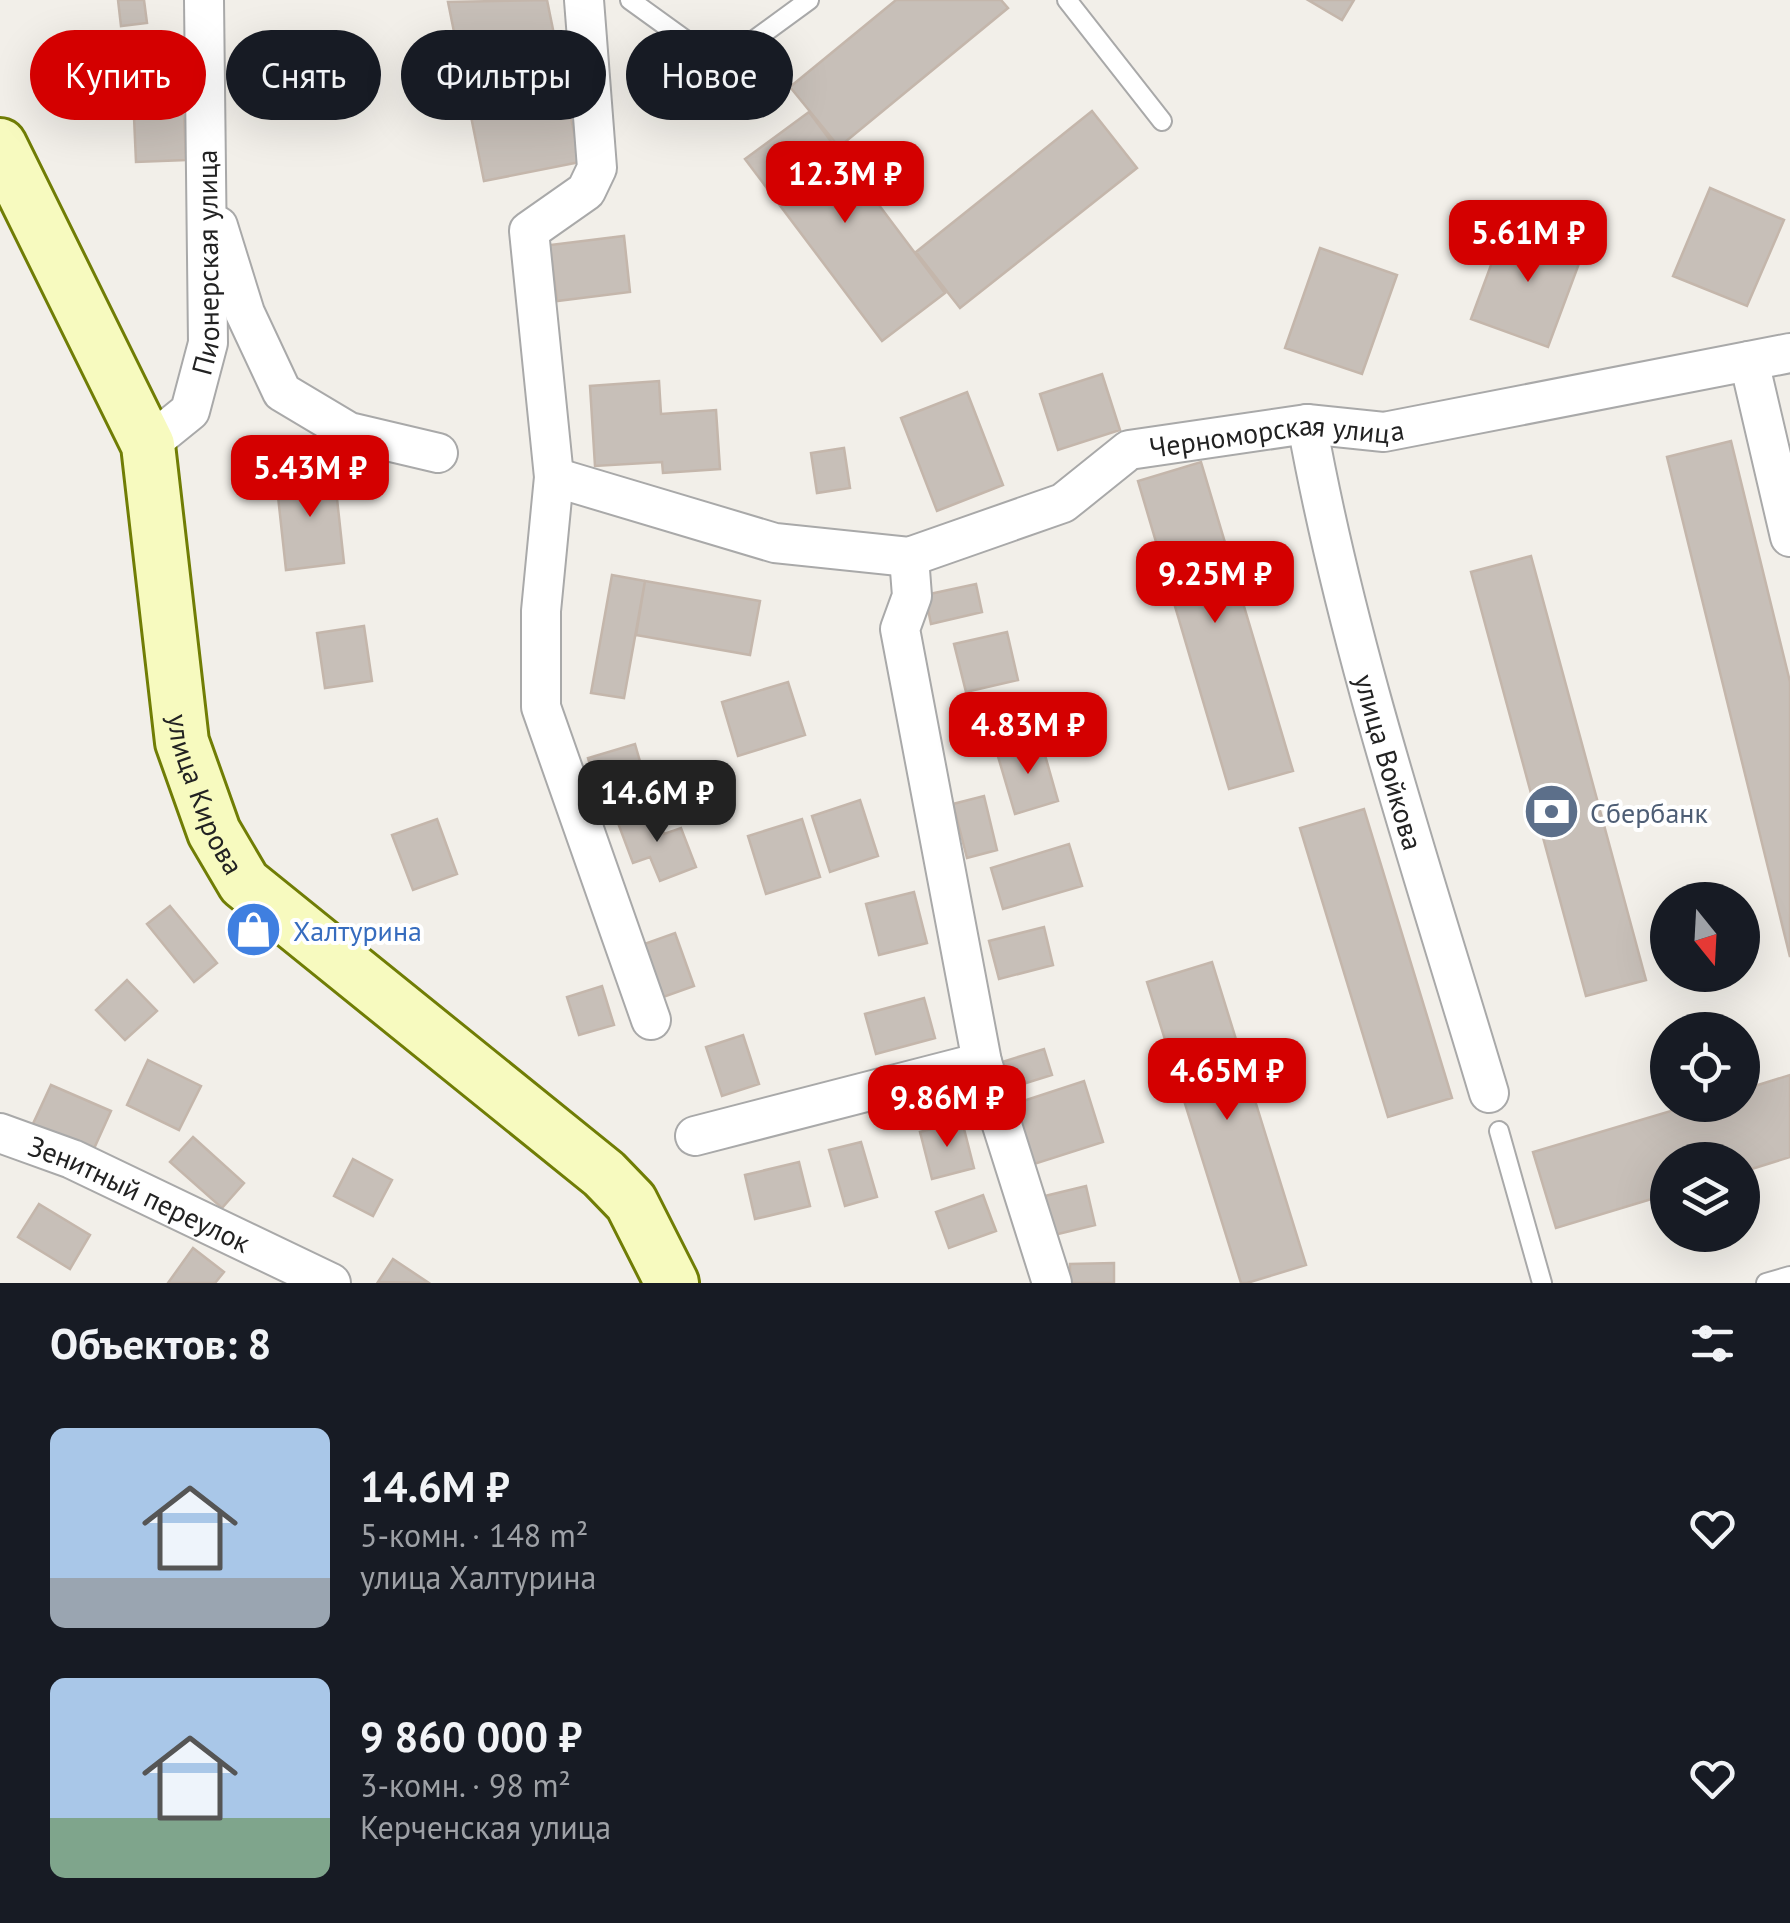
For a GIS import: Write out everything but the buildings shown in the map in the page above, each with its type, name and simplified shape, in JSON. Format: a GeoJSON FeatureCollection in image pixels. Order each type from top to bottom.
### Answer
{"type":"FeatureCollection","features":[{"type":"Feature","properties":{"kind":"main road","name":"улица Кирова"},"geometry":{"type":"LineString","coordinates":[[0,144],[148,445],[182,742],[214,832],[244,883],[604,1174],[631,1202],[672,1283]]}},
{"type":"Feature","properties":{"kind":"street","name":"Пионерская улица"},"geometry":{"type":"LineString","coordinates":[[148,445],[190,411],[208,343],[204,0]]}},
{"type":"Feature","properties":{"kind":"street"},"geometry":{"type":"LineString","coordinates":[[584,0],[597,168],[586,190],[529,231],[554,477],[541,610],[540,707],[651,1020]]}},
{"type":"Feature","properties":{"kind":"street"},"geometry":{"type":"LineString","coordinates":[[204,184],[245,312],[282,392],[349,432],[438,453]]}},
{"type":"Feature","properties":{"kind":"street","name":"Черноморская улица"},"geometry":{"type":"LineString","coordinates":[[554,477],[775,544],[909,556],[1063,504],[1129,450],[1307,424],[1384,432],[1790,352]]}},
{"type":"Feature","properties":{"kind":"street"},"geometry":{"type":"LineString","coordinates":[[1750,360],[1790,537]]}},
{"type":"Feature","properties":{"kind":"street","name":"улица Войкова"},"geometry":{"type":"LineString","coordinates":[[1307,424],[1322,504],[1392,767],[1488,1093]]}},
{"type":"Feature","properties":{"kind":"street"},"geometry":{"type":"LineString","coordinates":[[909,556],[912,596],[900,629],[982,1062],[1052,1283]]}},
{"type":"Feature","properties":{"kind":"street"},"geometry":{"type":"LineString","coordinates":[[695,1136],[982,1062]]}},
{"type":"Feature","properties":{"kind":"street","name":"Зенитный переулок"},"geometry":{"type":"LineString","coordinates":[[0,1133],[72,1159],[331,1283]]}},
{"type":"Feature","properties":{"kind":"lane"},"geometry":{"type":"LineString","coordinates":[[630,0],[720,64],[809,0]]}},
{"type":"Feature","properties":{"kind":"lane"},"geometry":{"type":"LineString","coordinates":[[1067,0],[1162,121]]}},
{"type":"Feature","properties":{"kind":"lane"},"geometry":{"type":"LineString","coordinates":[[1499,1131],[1542,1283]]}},
{"type":"Feature","properties":{"kind":"lane"},"geometry":{"type":"LineString","coordinates":[[1766,1283],[1790,1276]]}},
{"type":"Feature","properties":{"kind":"place","name":"Сбербанк"},"geometry":{"type":"Point","coordinates":[1551,812]}},
{"type":"Feature","properties":{"kind":"place","name":"Халтурина"},"geometry":{"type":"Point","coordinates":[254,930]}}]}
